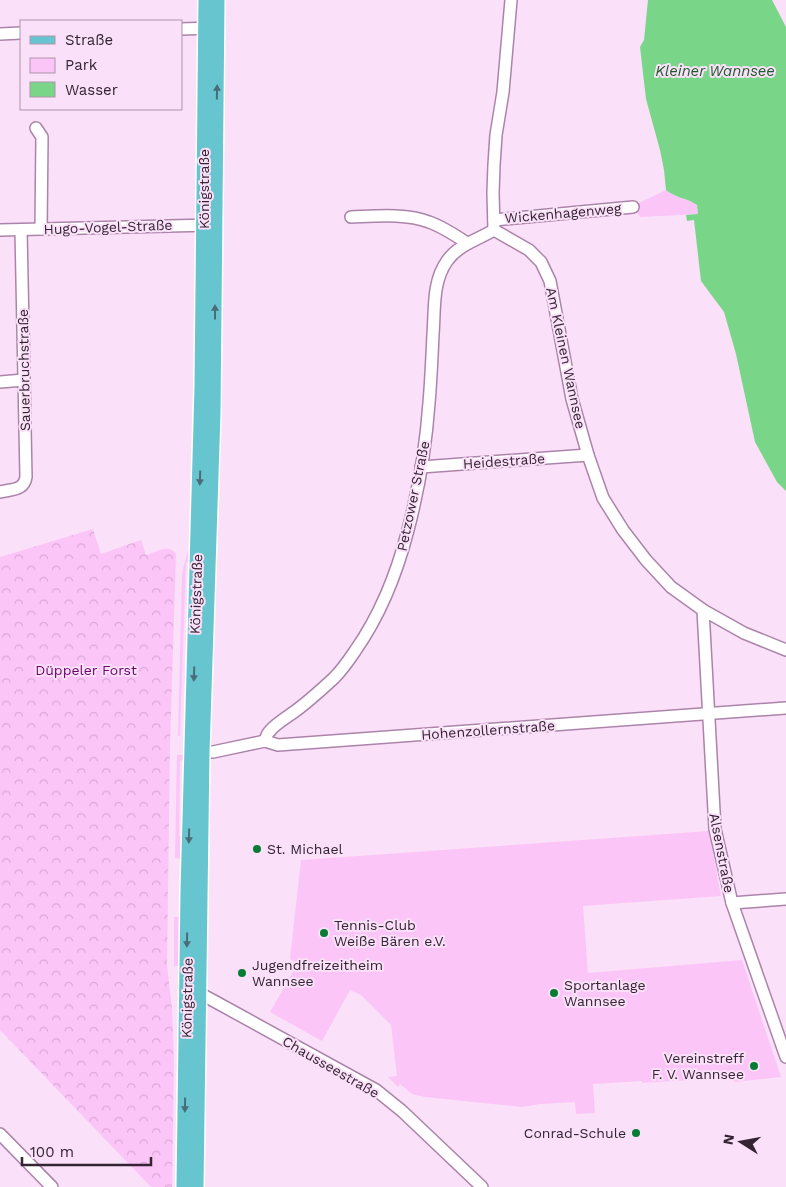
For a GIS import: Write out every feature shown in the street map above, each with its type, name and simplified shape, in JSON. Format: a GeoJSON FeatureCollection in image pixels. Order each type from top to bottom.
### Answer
{"type":"FeatureCollection","features":[{"type":"Feature","properties":{"kind":"main road","name":"Königstraße"},"geometry":{"type":"LineString","coordinates":[[184,1187],[193,992],[202,387],[210,225],[211,28],[206,0]]}},
{"type":"Feature","properties":{"kind":"main road","name":"Königstraße"},"geometry":{"type":"LineString","coordinates":[[211,28],[218,0]]}},
{"type":"Feature","properties":{"kind":"main road","name":"Königstraße"},"geometry":{"type":"LineString","coordinates":[[193,992],[196,1187]]}},
{"type":"Feature","properties":{"kind":"street"},"geometry":{"type":"LineString","coordinates":[[494,225],[493,193],[496,135],[504,84],[511,0]]}},
{"type":"Feature","properties":{"kind":"street"},"geometry":{"type":"LineString","coordinates":[[182,29],[211,28]]}},
{"type":"Feature","properties":{"kind":"street"},"geometry":{"type":"LineString","coordinates":[[0,34],[20,33]]}},
{"type":"Feature","properties":{"kind":"street"},"geometry":{"type":"LineString","coordinates":[[36,128],[42,137],[41,229]]}},
{"type":"Feature","properties":{"kind":"street","name":"Wickenhagenweg"},"geometry":{"type":"LineString","coordinates":[[494,225],[633,207]]}},
{"type":"Feature","properties":{"kind":"street"},"geometry":{"type":"LineString","coordinates":[[351,217],[401,216],[428,221],[450,231],[467,243]]}},
{"type":"Feature","properties":{"kind":"street","name":"Hugo-Vogel-Straße"},"geometry":{"type":"LineString","coordinates":[[0,230],[210,225]]}},
{"type":"Feature","properties":{"kind":"street","name":"Petzower Straße"},"geometry":{"type":"LineString","coordinates":[[265,741],[270,731],[336,676],[363,640],[390,588],[408,530],[426,441],[435,290],[447,260],[467,243],[482,237],[494,225]]}},
{"type":"Feature","properties":{"kind":"street","name":"Am Kleinen Wannsee"},"geometry":{"type":"LineString","coordinates":[[494,225],[529,250],[541,262],[550,281],[572,399],[588,455],[604,498],[623,530],[646,560],[671,587],[703,610],[744,633],[786,650]]}},
{"type":"Feature","properties":{"kind":"street","name":"Sauerbruchstraße"},"geometry":{"type":"LineString","coordinates":[[0,492],[18,488],[25,482],[21,230]]}},
{"type":"Feature","properties":{"kind":"street"},"geometry":{"type":"LineString","coordinates":[[0,382],[24,380]]}},
{"type":"Feature","properties":{"kind":"street","name":"Heidestraße"},"geometry":{"type":"LineString","coordinates":[[421,467],[588,455]]}},
{"type":"Feature","properties":{"kind":"street","name":"Alsenstraße"},"geometry":{"type":"LineString","coordinates":[[703,610],[715,829],[732,903],[786,1057]]}},
{"type":"Feature","properties":{"kind":"street","name":"Hohenzollernstraße"},"geometry":{"type":"LineString","coordinates":[[197,752],[214,752],[265,741],[278,745],[786,708]]}},
{"type":"Feature","properties":{"kind":"street"},"geometry":{"type":"LineString","coordinates":[[732,903],[786,899]]}},
{"type":"Feature","properties":{"kind":"street","name":"Chausseestraße"},"geometry":{"type":"LineString","coordinates":[[193,992],[376,1090],[408,1116],[482,1187]]}},
{"type":"Feature","properties":{"kind":"street"},"geometry":{"type":"LineString","coordinates":[[0,1134],[52,1187]]}},
{"type":"Feature","properties":{"kind":"green space"},"geometry":{"type":"Polygon","coordinates":[[[666,190],[697,205],[698,214],[640,217],[633,206],[666,190]]]}},
{"type":"Feature","properties":{"kind":"green space","name":"Düppeler Forst"},"geometry":{"type":"Polygon","coordinates":[[[93,529],[101,554],[141,540],[146,555],[166,549],[170,549],[176,554],[170,745],[167,965],[172,1009],[174,1061],[172,1187],[151,1187],[0,1030],[0,557],[93,529]]]}},
{"type":"Feature","properties":{"kind":"green space"},"geometry":{"type":"Polygon","coordinates":[[[190,545],[192,560],[186,562],[180,736],[178,736],[182,575],[190,545]]]}},
{"type":"Feature","properties":{"kind":"green space"},"geometry":{"type":"Polygon","coordinates":[[[177,755],[186,755],[186,758],[180,761],[179,836],[186,837],[181,859],[175,858],[177,755]]]}},
{"type":"Feature","properties":{"kind":"green space","name":"Sportanlage Wannsee"},"geometry":{"type":"Polygon","coordinates":[[[709,831],[721,896],[583,906],[588,973],[742,960],[781,1077],[735,1082],[725,1078],[593,1084],[595,1113],[576,1114],[575,1102],[522,1107],[425,1097],[412,1094],[400,1084],[398,1087],[388,1077],[397,1076],[391,1025],[361,995],[350,990],[322,1041],[270,1012],[298,963],[290,959],[301,860],[709,831]]]}},
{"type":"Feature","properties":{"kind":"green space"},"geometry":{"type":"Polygon","coordinates":[[[174,917],[181,917],[181,966],[174,966],[174,917]]]}},
{"type":"Feature","properties":{"kind":"water","name":"Kleiner Wannsee"},"geometry":{"type":"Polygon","coordinates":[[[648,0],[772,0],[786,27],[786,491],[777,482],[755,442],[736,354],[724,312],[701,281],[694,220],[687,221],[686,215],[698,214],[697,205],[666,190],[660,150],[646,99],[640,47],[644,40],[648,0]]]}},
{"type":"Feature","properties":{"kind":"place","name":"St. Michael"},"geometry":{"type":"Point","coordinates":[257,849]}},
{"type":"Feature","properties":{"kind":"place","name":"Tennis-Club Weiße Bären e.V."},"geometry":{"type":"Point","coordinates":[324,933]}},
{"type":"Feature","properties":{"kind":"place","name":"Jugendfreizeitheim Wannsee"},"geometry":{"type":"Point","coordinates":[242,973]}},
{"type":"Feature","properties":{"kind":"place","name":"Sportanlage Wannsee"},"geometry":{"type":"Point","coordinates":[554,993]}},
{"type":"Feature","properties":{"kind":"place","name":"Vereinstreff F. V. Wannsee"},"geometry":{"type":"Point","coordinates":[754,1066]}},
{"type":"Feature","properties":{"kind":"place","name":"Conrad-Schule"},"geometry":{"type":"Point","coordinates":[636,1133]}}]}
